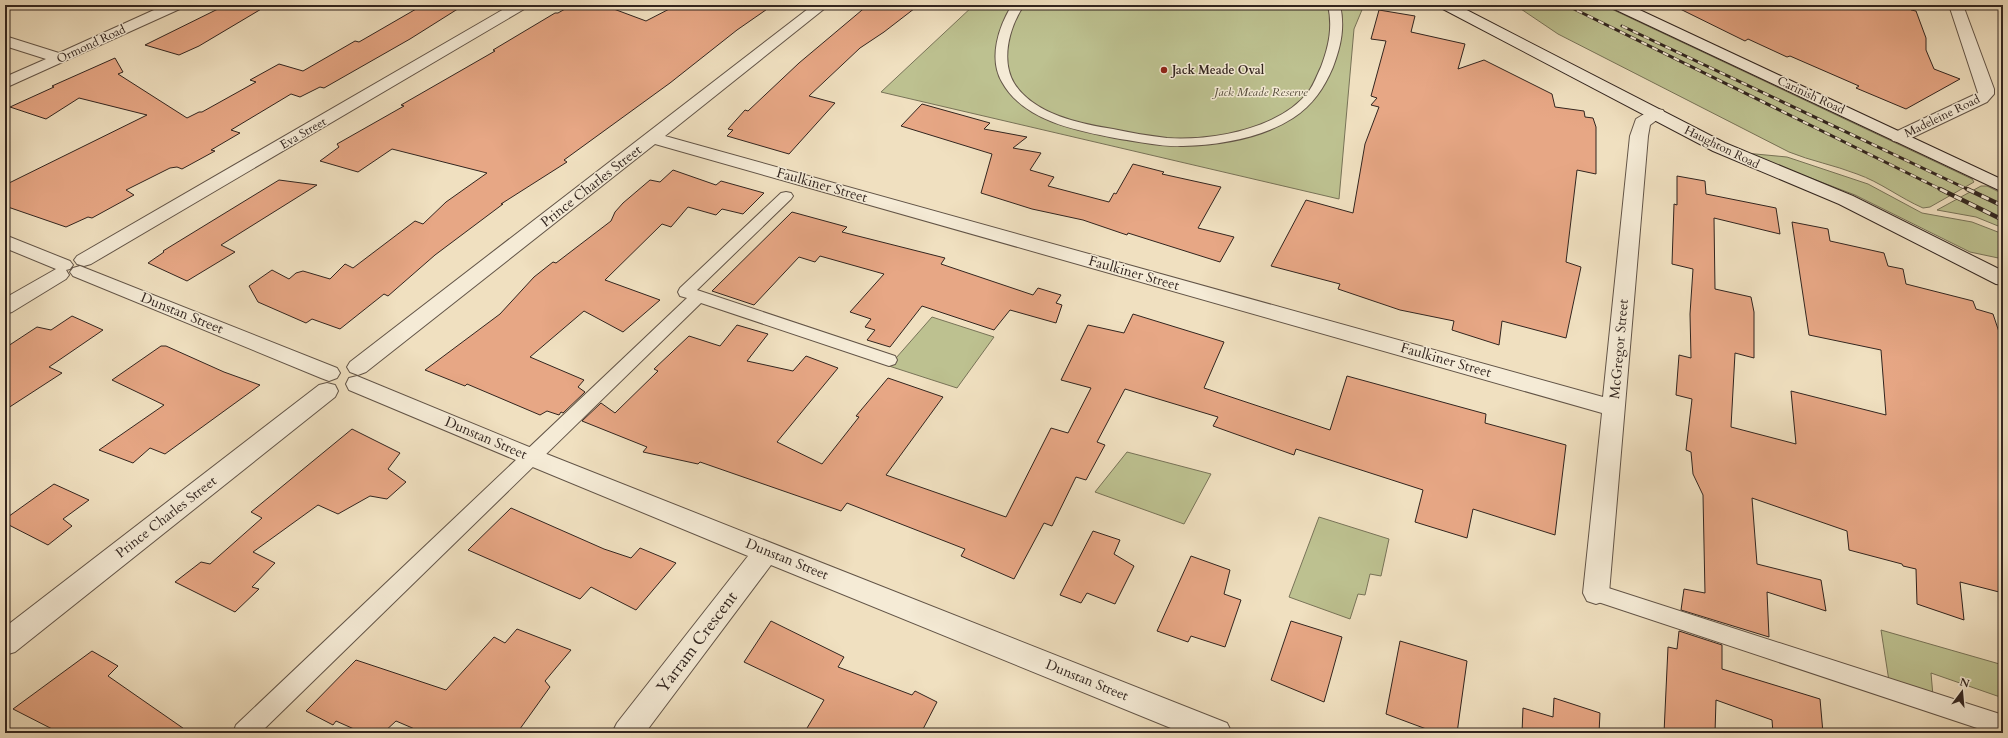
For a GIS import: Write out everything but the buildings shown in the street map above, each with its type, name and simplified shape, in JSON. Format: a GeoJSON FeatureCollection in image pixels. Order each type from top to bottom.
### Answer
{"type":"FeatureCollection","features":[{"type":"Feature","properties":{"kind":"street","name":"Ormond Road"},"geometry":{"type":"LineString","coordinates":[[5,83],[176,5]]}},
{"type":"Feature","properties":{"kind":"street","name":"Eva Street"},"geometry":{"type":"LineString","coordinates":[[5,307],[521,5]]}},
{"type":"Feature","properties":{"kind":"street","name":"Prince Charles Street"},"geometry":{"type":"LineString","coordinates":[[358,376],[822,5]]}},
{"type":"Feature","properties":{"kind":"street","name":"Haughton Road"},"geometry":{"type":"LineString","coordinates":[[1446,5],[1729,152],[1867,210],[2003,279]]}},
{"type":"Feature","properties":{"kind":"street","name":"Carinish Road"},"geometry":{"type":"LineString","coordinates":[[1617,5],[2003,187]]}},
{"type":"Feature","properties":{"kind":"street","name":"Madeleine Road"},"geometry":{"type":"LineString","coordinates":[[1899,137],[1981,99],[1986,94],[1986,89],[1956,5]]}},
{"type":"Feature","properties":{"kind":"street"},"geometry":{"type":"LineString","coordinates":[[5,41],[60,58]]}},
{"type":"Feature","properties":{"kind":"street","name":"McGregor Street"},"geometry":{"type":"LineString","coordinates":[[1596,593],[1639,136],[1642,123],[1657,114]]}},
{"type":"Feature","properties":{"kind":"street","name":"Faulkiner Street"},"geometry":{"type":"LineString","coordinates":[[654,138],[1614,408]]}},
{"type":"Feature","properties":{"kind":"street","name":"Dunstan Street"},"geometry":{"type":"LineString","coordinates":[[5,241],[71,268],[328,382]]}},
{"type":"Feature","properties":{"kind":"street"},"geometry":{"type":"LineString","coordinates":[[328,382],[341,367],[358,376]]}},
{"type":"Feature","properties":{"kind":"street","name":"Dunstan Street"},"geometry":{"type":"LineString","coordinates":[[358,376],[531,457],[1217,733]]}},
{"type":"Feature","properties":{"kind":"street","name":"Prince Charles Street"},"geometry":{"type":"LineString","coordinates":[[5,643],[328,382]]}},
{"type":"Feature","properties":{"kind":"street","name":"Yarram Crescent"},"geometry":{"type":"LineString","coordinates":[[627,733],[767,551]]}},
{"type":"Feature","properties":{"kind":"lane"},"geometry":{"type":"LineString","coordinates":[[1018,5],[1005,31],[1001,53],[1004,71],[1012,90],[1029,105],[1055,118],[1092,129],[1142,138],[1183,142],[1214,140],[1245,134],[1274,123],[1292,113],[1313,95],[1321,82],[1337,41],[1336,12],[1334,5]]}},
{"type":"Feature","properties":{"kind":"lane"},"geometry":{"type":"LineString","coordinates":[[786,196],[686,292],[889,360]]}},
{"type":"Feature","properties":{"kind":"lane"},"geometry":{"type":"LineString","coordinates":[[244,733],[699,296]]}},
{"type":"Feature","properties":{"kind":"lane"},"geometry":{"type":"LineString","coordinates":[[1596,593],[2003,726]]}},
{"type":"Feature","properties":{"kind":"green space","name":"Jack Meade Reserve"},"geometry":{"type":"Polygon","coordinates":[[[974,5],[1364,5],[1354,29],[1339,199],[881,92],[974,5]]]}},
{"type":"Feature","properties":{"kind":"green space"},"geometry":{"type":"Polygon","coordinates":[[[1515,5],[1603,5],[1972,179],[1974,182],[1930,207],[1923,208],[1865,177],[1789,152],[1558,34],[1515,5]]]}},
{"type":"Feature","properties":{"kind":"green space"},"geometry":{"type":"Polygon","coordinates":[[[1745,153],[1787,157],[1868,184],[1922,213],[1972,222],[2003,234],[2003,259],[1970,252],[1855,195],[1745,153]]]}},
{"type":"Feature","properties":{"kind":"green space"},"geometry":{"type":"Polygon","coordinates":[[[1981,186],[1987,186],[2003,194],[2003,228],[1976,217],[1937,210],[1981,186]]]}},
{"type":"Feature","properties":{"kind":"green space"},"geometry":{"type":"Polygon","coordinates":[[[932,317],[994,337],[957,388],[889,366],[932,317]]]}},
{"type":"Feature","properties":{"kind":"green space"},"geometry":{"type":"Polygon","coordinates":[[[1127,452],[1211,474],[1184,524],[1095,492],[1127,452]]]}},
{"type":"Feature","properties":{"kind":"green space"},"geometry":{"type":"Polygon","coordinates":[[[1319,517],[1389,539],[1381,576],[1370,574],[1365,595],[1358,594],[1350,619],[1289,597],[1319,517]]]}},
{"type":"Feature","properties":{"kind":"green space"},"geometry":{"type":"Polygon","coordinates":[[[1881,630],[2003,665],[2003,698],[1931,673],[1933,696],[1889,681],[1881,630]]]}},
{"type":"Feature","properties":{"kind":"railway"},"geometry":{"type":"LineString","coordinates":[[1566,5],[1942,190]]}},
{"type":"Feature","properties":{"kind":"railway"},"geometry":{"type":"LineString","coordinates":[[1622,26],[1969,190]]}},
{"type":"Feature","properties":{"kind":"railway"},"geometry":{"type":"LineString","coordinates":[[1940,189],[2003,220]]}},
{"type":"Feature","properties":{"kind":"railway"},"geometry":{"type":"LineString","coordinates":[[1967,189],[2003,206]]}},
{"type":"Feature","properties":{"kind":"place","name":"Jack Meade Oval"},"geometry":{"type":"Point","coordinates":[1164,70]}}]}
